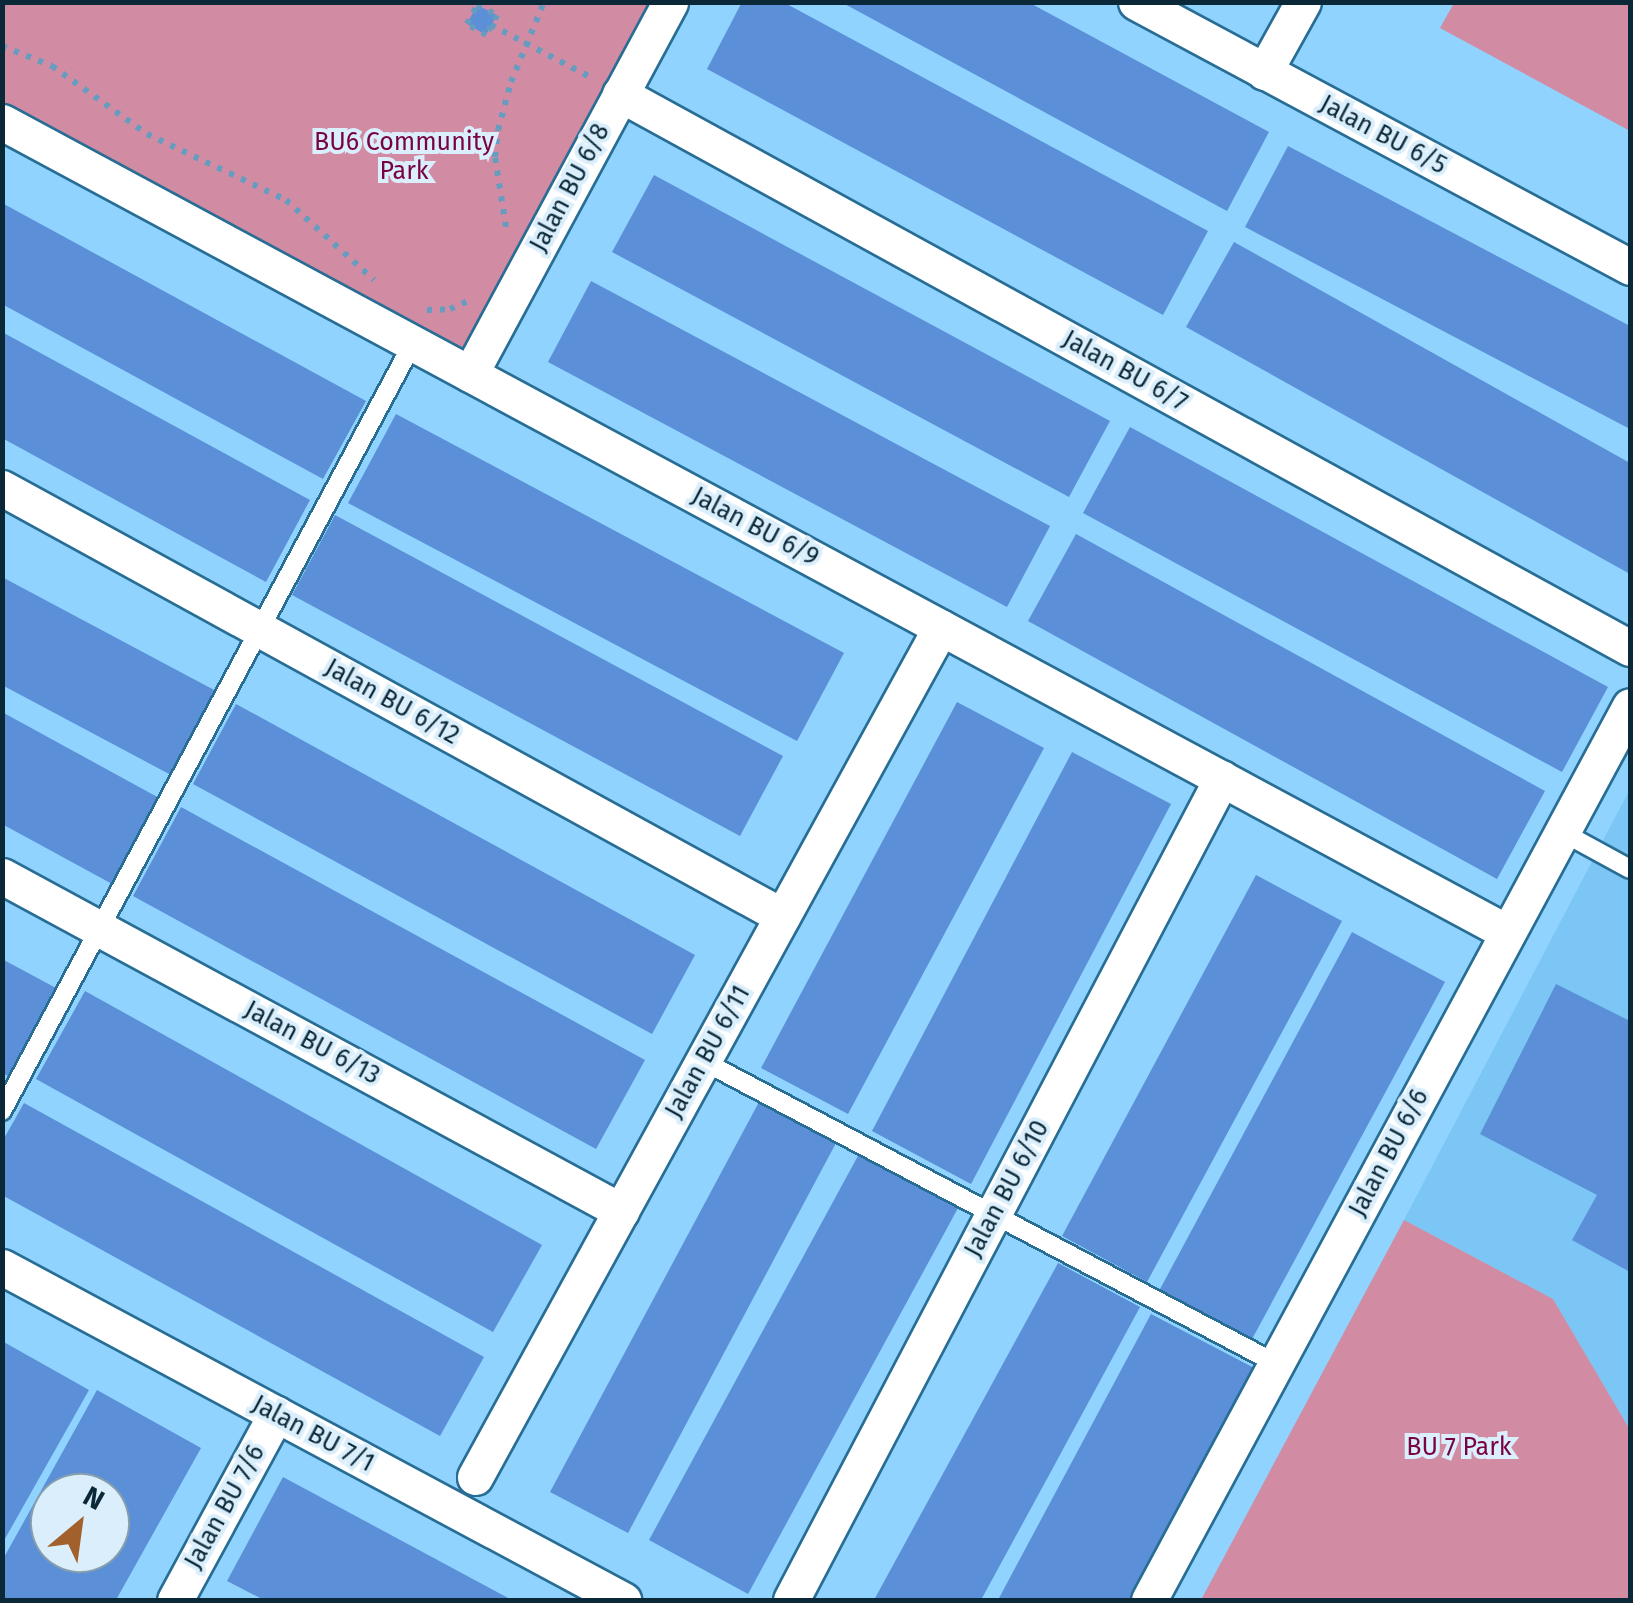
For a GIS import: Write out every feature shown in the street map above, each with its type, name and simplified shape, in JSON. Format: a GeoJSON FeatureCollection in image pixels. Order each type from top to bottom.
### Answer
{"type":"FeatureCollection","features":[{"type":"Feature","properties":{"kind":"street","name":"Jalan BU 6/8"},"geometry":{"type":"LineString","coordinates":[[470,374],[613,90],[670,2]]}},
{"type":"Feature","properties":{"kind":"street","name":"Jalan BU 6/5"},"geometry":{"type":"LineString","coordinates":[[1136,2],[1630,266]]}},
{"type":"Feature","properties":{"kind":"street"},"geometry":{"type":"LineString","coordinates":[[1264,72],[1303,2]]}},
{"type":"Feature","properties":{"kind":"street","name":"Jalan BU 6/7"},"geometry":{"type":"LineString","coordinates":[[613,90],[1630,648]]}},
{"type":"Feature","properties":{"kind":"street","name":"Jalan BU 6/9"},"geometry":{"type":"LineString","coordinates":[[2,122],[415,326],[470,374],[1508,933]]}},
{"type":"Feature","properties":{"kind":"street","name":"Jalan BU 6/12"},"geometry":{"type":"LineString","coordinates":[[2,488],[782,916]]}},
{"type":"Feature","properties":{"kind":"street","name":"Jalan BU 6/11"},"geometry":{"type":"LineString","coordinates":[[475,1477],[941,627]]}},
{"type":"Feature","properties":{"kind":"street","name":"Jalan BU 6/6"},"geometry":{"type":"LineString","coordinates":[[1150,1600],[1630,706]]}},
{"type":"Feature","properties":{"kind":"street","name":"Jalan BU 6/10"},"geometry":{"type":"LineString","coordinates":[[791,1600],[1222,778]]}},
{"type":"Feature","properties":{"kind":"street","name":"Jalan BU 6/13"},"geometry":{"type":"LineString","coordinates":[[2,876],[621,1210]]}},
{"type":"Feature","properties":{"kind":"street","name":"Jalan BU 7/1"},"geometry":{"type":"LineString","coordinates":[[2,1267],[623,1600]]}},
{"type":"Feature","properties":{"kind":"street","name":"Jalan BU 7/6"},"geometry":{"type":"LineString","coordinates":[[174,1600],[276,1414]]}},
{"type":"Feature","properties":{"kind":"lane"},"geometry":{"type":"LineString","coordinates":[[2,1111],[260,629],[415,326]]}},
{"type":"Feature","properties":{"kind":"lane"},"geometry":{"type":"LineString","coordinates":[[1562,832],[1630,869]]}},
{"type":"Feature","properties":{"kind":"lane"},"geometry":{"type":"LineString","coordinates":[[703,1061],[1275,1363]]}},
{"type":"Feature","properties":{"kind":"path"},"geometry":{"type":"LineString","coordinates":[[506,243],[506,210],[496,144],[508,92],[544,2]]}},
{"type":"Feature","properties":{"kind":"path"},"geometry":{"type":"LineString","coordinates":[[478,5],[496,16],[491,25],[486,35],[467,24],[478,5]]}},
{"type":"Feature","properties":{"kind":"path"},"geometry":{"type":"LineString","coordinates":[[491,25],[613,90]]}},
{"type":"Feature","properties":{"kind":"path"},"geometry":{"type":"LineString","coordinates":[[2,46],[52,66],[147,134],[286,200],[384,288]]}},
{"type":"Feature","properties":{"kind":"path"},"geometry":{"type":"LineString","coordinates":[[415,326],[476,294]]}},
{"type":"Feature","properties":{"kind":"shaded area"},"geometry":{"type":"Polygon","coordinates":[[[1630,789],[1630,1430],[1553,1299],[1404,1220],[1630,789]]]}},
{"type":"Feature","properties":{"kind":"green space","name":"BU6 Community Park"},"geometry":{"type":"Polygon","coordinates":[[[2,3],[663,3],[468,366],[3,115],[2,3]]]}},
{"type":"Feature","properties":{"kind":"green space"},"geometry":{"type":"Polygon","coordinates":[[[1454,3],[1630,3],[1630,131],[1440,28],[1454,3]]]}},
{"type":"Feature","properties":{"kind":"green space","name":"BU 7 Park"},"geometry":{"type":"Polygon","coordinates":[[[1404,1220],[1553,1299],[1630,1430],[1630,1600],[1201,1600],[1404,1220]]]}},
{"type":"Feature","properties":{"kind":"building"},"geometry":{"type":"Polygon","coordinates":[[[742,2],[783,2],[1208,231],[1163,315],[707,69],[742,2]]]}},
{"type":"Feature","properties":{"kind":"building"},"geometry":{"type":"Polygon","coordinates":[[[841,2],[1028,2],[1269,132],[1227,211],[841,2]]]}},
{"type":"Feature","properties":{"kind":"building"},"geometry":{"type":"Polygon","coordinates":[[[477,5],[497,15],[486,35],[467,24],[477,5]]]}},
{"type":"Feature","properties":{"kind":"building"},"geometry":{"type":"Polygon","coordinates":[[[1288,146],[1630,326],[1630,429],[1245,227],[1288,146]]]}},
{"type":"Feature","properties":{"kind":"building"},"geometry":{"type":"Polygon","coordinates":[[[654,175],[1110,421],[1069,497],[612,252],[654,175]]]}},
{"type":"Feature","properties":{"kind":"building"},"geometry":{"type":"Polygon","coordinates":[[[2,203],[366,401],[323,479],[2,304],[2,203]]]}},
{"type":"Feature","properties":{"kind":"building"},"geometry":{"type":"Polygon","coordinates":[[[1234,242],[1630,463],[1630,574],[1186,327],[1234,242]]]}},
{"type":"Feature","properties":{"kind":"building"},"geometry":{"type":"Polygon","coordinates":[[[591,281],[1050,526],[1007,607],[548,362],[591,281]]]}},
{"type":"Feature","properties":{"kind":"building"},"geometry":{"type":"Polygon","coordinates":[[[2,332],[310,500],[266,582],[2,438],[2,332]]]}},
{"type":"Feature","properties":{"kind":"building"},"geometry":{"type":"Polygon","coordinates":[[[396,414],[844,653],[797,741],[348,503],[396,414]]]}},
{"type":"Feature","properties":{"kind":"building"},"geometry":{"type":"Polygon","coordinates":[[[1130,427],[1608,687],[1562,772],[1083,513],[1130,427]]]}},
{"type":"Feature","properties":{"kind":"building"},"geometry":{"type":"Polygon","coordinates":[[[335,515],[783,756],[740,836],[292,595],[335,515]]]}},
{"type":"Feature","properties":{"kind":"building"},"geometry":{"type":"Polygon","coordinates":[[[1076,534],[1545,791],[1497,879],[1028,621],[1076,534]]]}},
{"type":"Feature","properties":{"kind":"building"},"geometry":{"type":"Polygon","coordinates":[[[2,577],[216,691],[171,775],[2,685],[2,577]]]}},
{"type":"Feature","properties":{"kind":"building"},"geometry":{"type":"Polygon","coordinates":[[[957,702],[1044,748],[848,1114],[761,1068],[957,702]]]}},
{"type":"Feature","properties":{"kind":"building"},"geometry":{"type":"Polygon","coordinates":[[[236,704],[695,955],[652,1034],[193,784],[236,704]]]}},
{"type":"Feature","properties":{"kind":"building"},"geometry":{"type":"Polygon","coordinates":[[[2,712],[161,799],[114,885],[2,824],[2,712]]]}},
{"type":"Feature","properties":{"kind":"building"},"geometry":{"type":"Polygon","coordinates":[[[1072,752],[1171,804],[971,1184],[872,1131],[1072,752]]]}},
{"type":"Feature","properties":{"kind":"building"},"geometry":{"type":"Polygon","coordinates":[[[181,807],[645,1060],[596,1149],[133,896],[181,807]]]}},
{"type":"Feature","properties":{"kind":"building"},"geometry":{"type":"Polygon","coordinates":[[[1256,875],[1342,921],[1147,1282],[1062,1236],[1256,875]]]}},
{"type":"Feature","properties":{"kind":"building"},"geometry":{"type":"Polygon","coordinates":[[[1352,932],[1445,982],[1251,1341],[1159,1291],[1352,932]]]}},
{"type":"Feature","properties":{"kind":"building"},"geometry":{"type":"Polygon","coordinates":[[[2,959],[56,988],[8,1076],[2,1073],[2,959]]]}},
{"type":"Feature","properties":{"kind":"building"},"geometry":{"type":"Polygon","coordinates":[[[1556,984],[1630,1021],[1630,1272],[1572,1240],[1597,1195],[1480,1134],[1556,984]]]}},
{"type":"Feature","properties":{"kind":"building"},"geometry":{"type":"Polygon","coordinates":[[[85,991],[542,1245],[493,1332],[36,1079],[85,991]]]}},
{"type":"Feature","properties":{"kind":"building"},"geometry":{"type":"Polygon","coordinates":[[[759,1102],[836,1143],[628,1533],[550,1492],[759,1102]]]}},
{"type":"Feature","properties":{"kind":"building"},"geometry":{"type":"Polygon","coordinates":[[[24,1103],[484,1357],[440,1436],[2,1195],[2,1142],[24,1103]]]}},
{"type":"Feature","properties":{"kind":"building"},"geometry":{"type":"Polygon","coordinates":[[[859,1154],[958,1208],[748,1594],[649,1540],[859,1154]]]}},
{"type":"Feature","properties":{"kind":"building"},"geometry":{"type":"Polygon","coordinates":[[[1058,1263],[1140,1307],[981,1600],[874,1600],[1058,1263]]]}},
{"type":"Feature","properties":{"kind":"building"},"geometry":{"type":"Polygon","coordinates":[[[1151,1314],[1258,1370],[1134,1600],[998,1600],[1151,1314]]]}},
{"type":"Feature","properties":{"kind":"building"},"geometry":{"type":"Polygon","coordinates":[[[2,1341],[89,1390],[42,1473],[30,1473],[30,1494],[2,1544],[2,1341]]]}},
{"type":"Feature","properties":{"kind":"building"},"geometry":{"type":"Polygon","coordinates":[[[97,1390],[201,1448],[116,1600],[2,1600],[2,1561],[30,1511],[30,1573],[130,1573],[130,1473],[51,1473],[97,1390]]]}},
{"type":"Feature","properties":{"kind":"building"},"geometry":{"type":"Polygon","coordinates":[[[283,1477],[512,1600],[264,1600],[227,1581],[283,1477]]]}}]}
